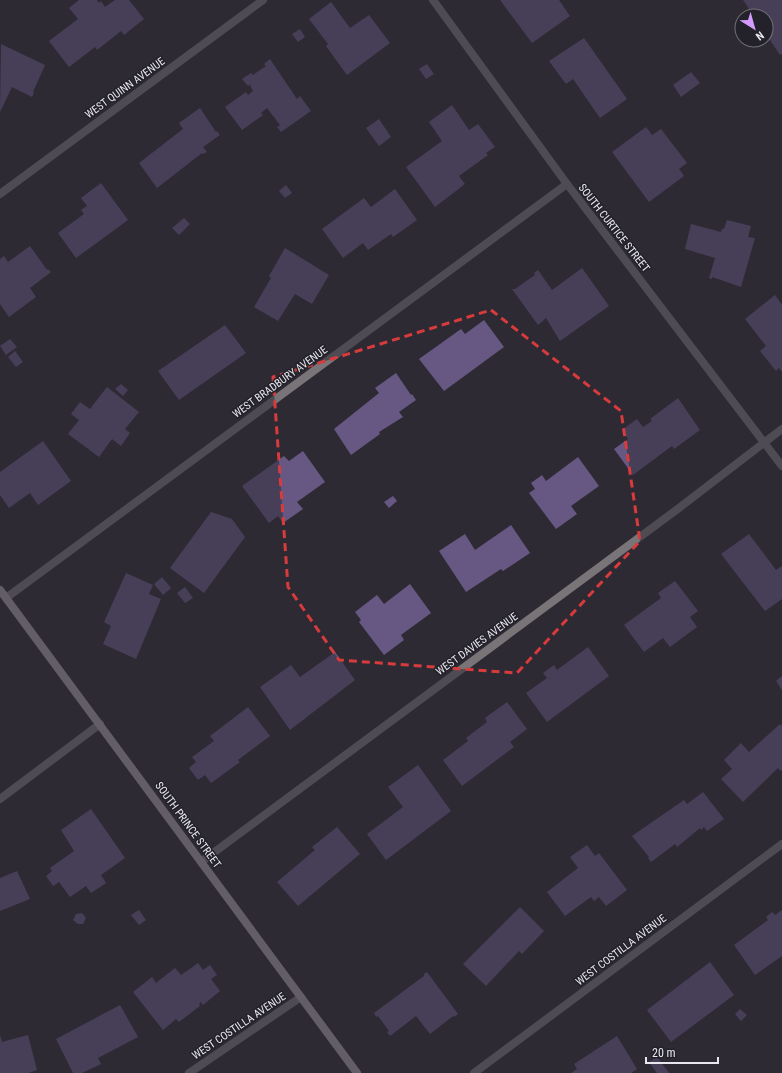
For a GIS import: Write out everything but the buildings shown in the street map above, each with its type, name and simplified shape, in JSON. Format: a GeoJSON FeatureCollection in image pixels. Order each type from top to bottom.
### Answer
{"type":"FeatureCollection","features":[{"type":"Feature","properties":{"kind":"street","name":"WEST QUINN AVENUE"},"geometry":{"type":"LineString","coordinates":[[0,194],[263,0]]}},
{"type":"Feature","properties":{"kind":"street","name":"SOUTH CURTICE STREET"},"geometry":{"type":"LineString","coordinates":[[433,0],[566,184],[782,466]]}},
{"type":"Feature","properties":{"kind":"street","name":"WEST BRADBURY AVENUE"},"geometry":{"type":"LineString","coordinates":[[6,598],[566,184]]}},
{"type":"Feature","properties":{"kind":"street","name":"WEST DAVIES AVENUE"},"geometry":{"type":"LineString","coordinates":[[201,862],[673,513],[782,429]]}},
{"type":"Feature","properties":{"kind":"street","name":"SOUTH PRINCE STREET"},"geometry":{"type":"LineString","coordinates":[[0,590],[357,1073]]}},
{"type":"Feature","properties":{"kind":"street"},"geometry":{"type":"LineString","coordinates":[[0,799],[100,724]]}},
{"type":"Feature","properties":{"kind":"street","name":"WEST COSTILLA AVENUE"},"geometry":{"type":"LineString","coordinates":[[474,1073],[782,844]]}},
{"type":"Feature","properties":{"kind":"street","name":"WEST COSTILLA AVENUE"},"geometry":{"type":"LineString","coordinates":[[189,1073],[301,997]]}},
{"type":"Feature","properties":{"kind":"highlighted area"},"geometry":{"type":"Polygon","coordinates":[[[491,310],[621,411],[640,541],[517,673],[339,660],[288,587],[273,377],[491,310]]]}}]}
